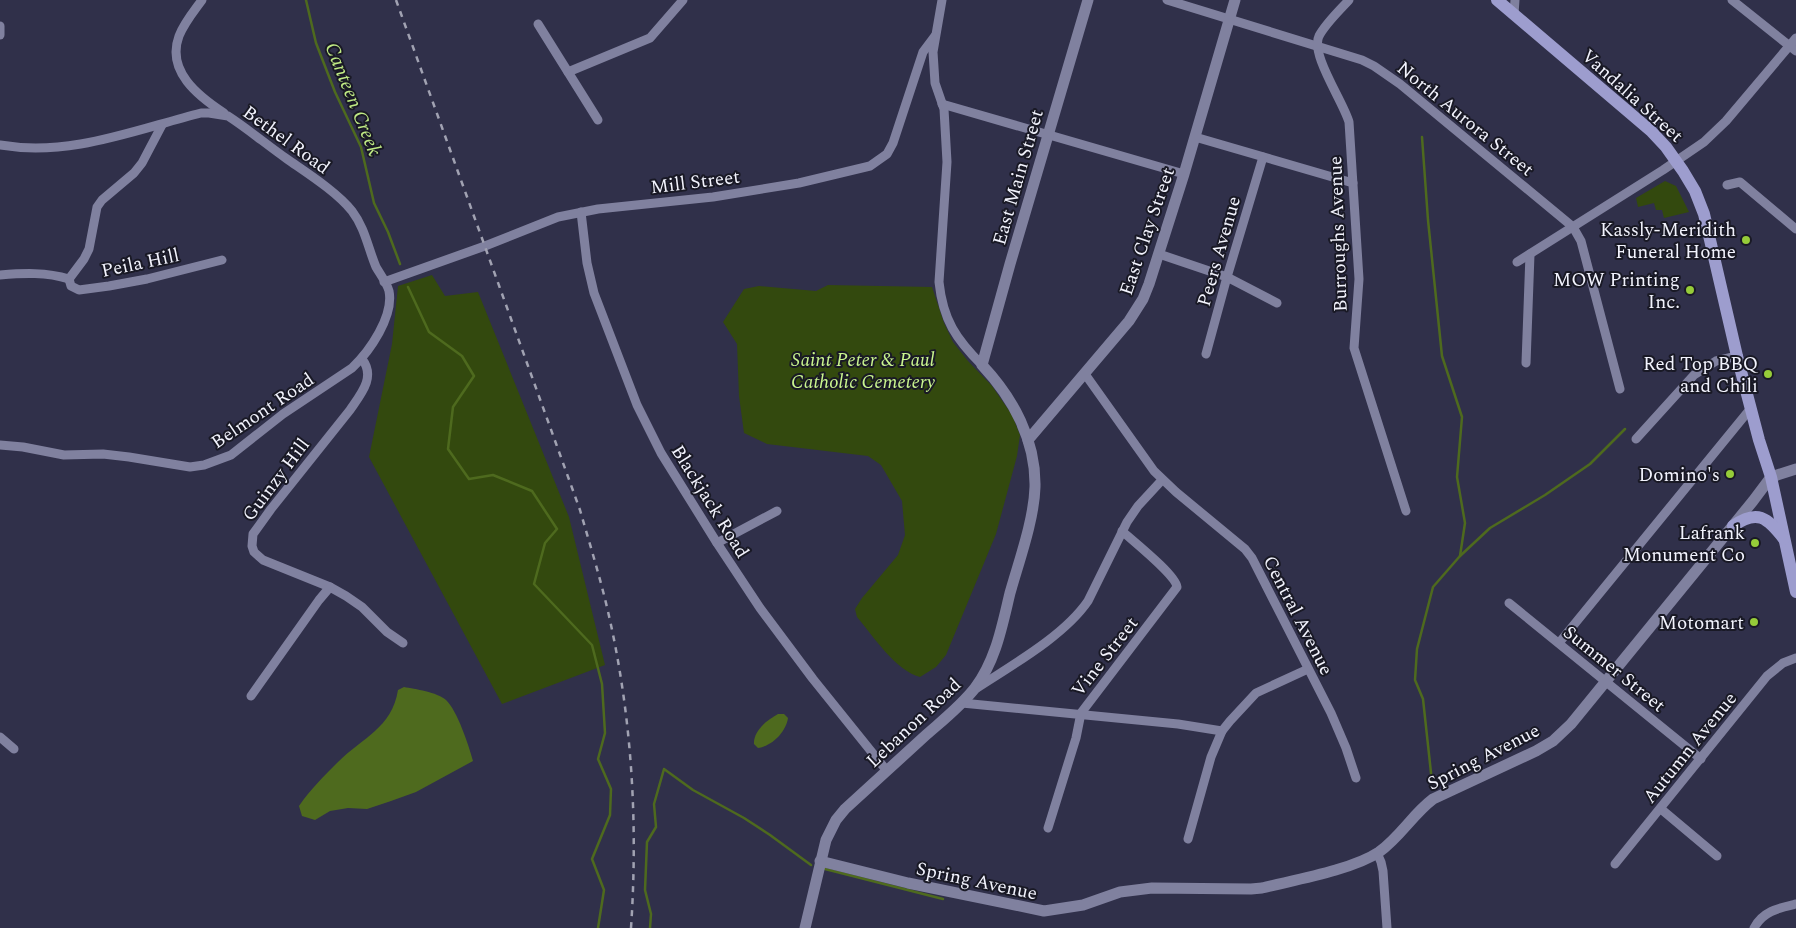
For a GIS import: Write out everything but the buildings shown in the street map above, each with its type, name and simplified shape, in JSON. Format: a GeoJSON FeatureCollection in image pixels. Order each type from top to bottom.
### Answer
{"type":"FeatureCollection","features":[{"type":"Feature","properties":{"kind":"main road","name":"Vandalia Street"},"geometry":{"type":"LineString","coordinates":[[1497,0],[1639,120],[1666,147],[1691,183],[1704,214],[1737,356],[1771,477],[1796,592]]}},
{"type":"Feature","properties":{"kind":"main road"},"geometry":{"type":"LineString","coordinates":[[1733,526],[1744,518],[1755,516],[1765,520],[1776,529],[1784,540]]}},
{"type":"Feature","properties":{"kind":"street"},"geometry":{"type":"LineString","coordinates":[[202,0],[179,36],[177,62],[186,81],[194,91],[228,116]]}},
{"type":"Feature","properties":{"kind":"street"},"geometry":{"type":"LineString","coordinates":[[568,72],[650,38],[683,0]]}},
{"type":"Feature","properties":{"kind":"street"},"geometry":{"type":"LineString","coordinates":[[942,0],[935,36],[933,68],[946,128],[947,162],[938,282],[944,311],[956,336],[982,365]]}},
{"type":"Feature","properties":{"kind":"street","name":"East Main Street"},"geometry":{"type":"LineString","coordinates":[[982,365],[1088,0]]}},
{"type":"Feature","properties":{"kind":"street","name":"North Aurora Street"},"geometry":{"type":"LineString","coordinates":[[1167,0],[1316,44],[1362,60],[1386,73],[1573,227],[1581,241],[1620,389]]}},
{"type":"Feature","properties":{"kind":"street","name":"East Clay Street"},"geometry":{"type":"LineString","coordinates":[[1028,440],[1085,374],[1136,310],[1149,284],[1184,174],[1235,0]]}},
{"type":"Feature","properties":{"kind":"street"},"geometry":{"type":"LineString","coordinates":[[1316,44],[1320,34],[1349,0]]}},
{"type":"Feature","properties":{"kind":"street"},"geometry":{"type":"LineString","coordinates":[[1514,14],[1515,0]]}},
{"type":"Feature","properties":{"kind":"street"},"geometry":{"type":"LineString","coordinates":[[1732,0],[1793,48]]}},
{"type":"Feature","properties":{"kind":"street"},"geometry":{"type":"LineString","coordinates":[[538,24],[598,120]]}},
{"type":"Feature","properties":{"kind":"street"},"geometry":{"type":"LineString","coordinates":[[0,26],[0,35]]}},
{"type":"Feature","properties":{"kind":"street","name":"Mill Street"},"geometry":{"type":"LineString","coordinates":[[384,282],[485,246],[558,217],[623,205],[713,197],[762,190],[870,166],[888,154],[923,52],[935,36]]}},
{"type":"Feature","properties":{"kind":"street"},"geometry":{"type":"LineString","coordinates":[[1517,262],[1695,149],[1715,132],[1793,48],[1796,38]]}},
{"type":"Feature","properties":{"kind":"street","name":"Burroughs Avenue"},"geometry":{"type":"LineString","coordinates":[[1316,44],[1322,64],[1349,122],[1359,279],[1355,352],[1406,511]]}},
{"type":"Feature","properties":{"kind":"street"},"geometry":{"type":"LineString","coordinates":[[942,104],[1184,174]]}},
{"type":"Feature","properties":{"kind":"street","name":"Bethel Road"},"geometry":{"type":"LineString","coordinates":[[0,145],[23,147],[66,146],[113,138],[201,113],[228,116],[324,186],[352,211],[366,237],[376,267],[384,282]]}},
{"type":"Feature","properties":{"kind":"street","name":"Peila Hill"},"geometry":{"type":"LineString","coordinates":[[69,279],[87,253],[97,207],[102,200],[125,182],[142,163],[162,125]]}},
{"type":"Feature","properties":{"kind":"street"},"geometry":{"type":"LineString","coordinates":[[1195,137],[1353,183]]}},
{"type":"Feature","properties":{"kind":"street","name":"Peers Avenue"},"geometry":{"type":"LineString","coordinates":[[1206,354],[1226,277],[1263,157]]}},
{"type":"Feature","properties":{"kind":"street"},"geometry":{"type":"LineString","coordinates":[[1727,185],[1740,182],[1796,229]]}},
{"type":"Feature","properties":{"kind":"street","name":"Blackjack Road"},"geometry":{"type":"LineString","coordinates":[[581,212],[586,255],[594,293],[637,405],[662,453],[717,543],[779,634],[887,771]]}},
{"type":"Feature","properties":{"kind":"street"},"geometry":{"type":"LineString","coordinates":[[1159,254],[1226,277],[1277,304]]}},
{"type":"Feature","properties":{"kind":"street"},"geometry":{"type":"LineString","coordinates":[[1526,363],[1530,254]]}},
{"type":"Feature","properties":{"kind":"street","name":"Peila Hill"},"geometry":{"type":"LineString","coordinates":[[69,279],[71,286],[79,290],[147,279],[222,260]]}},
{"type":"Feature","properties":{"kind":"street","name":"Peila Hill"},"geometry":{"type":"LineString","coordinates":[[0,275],[34,273],[49,274],[69,279]]}},
{"type":"Feature","properties":{"kind":"street","name":"Belmont Road"},"geometry":{"type":"LineString","coordinates":[[0,445],[23,447],[64,455],[102,454],[129,457],[190,467],[204,465],[231,455],[283,414],[352,368],[362,359],[369,350],[386,315],[389,290],[384,282]]}},
{"type":"Feature","properties":{"kind":"street"},"geometry":{"type":"LineString","coordinates":[[1636,439],[1694,375],[1716,361],[1737,356]]}},
{"type":"Feature","properties":{"kind":"street","name":"Guinzy Hill"},"geometry":{"type":"LineString","coordinates":[[362,359],[369,375],[362,393],[271,509],[253,534],[252,540],[254,552],[263,560],[330,587],[362,607],[387,632],[402,643]]}},
{"type":"Feature","properties":{"kind":"street","name":"Lebanon Road"},"geometry":{"type":"LineString","coordinates":[[805,928],[826,840],[836,820],[845,809],[962,703],[974,690],[989,666],[995,650],[1032,512],[1035,472],[1028,440],[1009,398],[982,365]]}},
{"type":"Feature","properties":{"kind":"street","name":"Central Avenue"},"geometry":{"type":"LineString","coordinates":[[1085,374],[1154,472],[1252,558],[1340,734],[1356,778]]}},
{"type":"Feature","properties":{"kind":"street"},"geometry":{"type":"LineString","coordinates":[[1559,643],[1751,408]]}},
{"type":"Feature","properties":{"kind":"street"},"geometry":{"type":"LineString","coordinates":[[1771,477],[1796,469]]}},
{"type":"Feature","properties":{"kind":"street","name":"Spring Avenue"},"geometry":{"type":"LineString","coordinates":[[820,861],[908,883],[1044,911],[1082,905],[1120,892],[1136,889],[1262,888],[1347,866],[1377,853],[1393,841],[1420,809],[1433,799],[1553,742],[1571,724],[1606,682],[1771,477]]}},
{"type":"Feature","properties":{"kind":"street"},"geometry":{"type":"LineString","coordinates":[[974,690],[1049,639],[1082,611],[1122,531],[1138,506],[1162,480]]}},
{"type":"Feature","properties":{"kind":"street"},"geometry":{"type":"LineString","coordinates":[[717,543],[777,511]]}},
{"type":"Feature","properties":{"kind":"street","name":"Vine Street"},"geometry":{"type":"LineString","coordinates":[[1048,828],[1076,738],[1080,715],[1177,587],[1176,582],[1169,573],[1122,531]]}},
{"type":"Feature","properties":{"kind":"street"},"geometry":{"type":"LineString","coordinates":[[251,696],[330,587]]}},
{"type":"Feature","properties":{"kind":"street","name":"Summer Street"},"geometry":{"type":"LineString","coordinates":[[1509,603],[1701,759]]}},
{"type":"Feature","properties":{"kind":"street","name":"Autumn Avenue"},"geometry":{"type":"LineString","coordinates":[[1615,864],[1767,676],[1783,663],[1796,658]]}},
{"type":"Feature","properties":{"kind":"street"},"geometry":{"type":"LineString","coordinates":[[1188,838],[1211,756],[1222,731],[1256,693],[1308,669]]}},
{"type":"Feature","properties":{"kind":"street"},"geometry":{"type":"LineString","coordinates":[[962,703],[1178,724],[1222,731]]}},
{"type":"Feature","properties":{"kind":"street"},"geometry":{"type":"LineString","coordinates":[[0,738],[14,749]]}},
{"type":"Feature","properties":{"kind":"street"},"geometry":{"type":"LineString","coordinates":[[1660,809],[1717,856]]}},
{"type":"Feature","properties":{"kind":"street"},"geometry":{"type":"LineString","coordinates":[[1377,853],[1381,862],[1384,879],[1387,928]]}},
{"type":"Feature","properties":{"kind":"street"},"geometry":{"type":"LineString","coordinates":[[1754,928],[1768,912],[1796,904]]}},
{"type":"Feature","properties":{"kind":"green space"},"geometry":{"type":"Polygon","coordinates":[[[1665,181],[1676,186],[1689,212],[1664,218],[1662,210],[1656,210],[1654,203],[1638,207],[1636,198],[1665,181]]]}},
{"type":"Feature","properties":{"kind":"green space"},"geometry":{"type":"Polygon","coordinates":[[[432,275],[445,296],[478,292],[569,517],[605,665],[502,704],[369,457],[392,344],[398,286],[432,275]]]}},
{"type":"Feature","properties":{"kind":"green space","name":"Saint Peter & Paul Catholic Cemetery"},"geometry":{"type":"Polygon","coordinates":[[[828,285],[932,287],[944,323],[953,342],[992,386],[1012,415],[1020,435],[1017,456],[996,534],[946,655],[936,667],[920,677],[902,668],[886,652],[857,617],[855,609],[898,555],[905,535],[902,501],[881,465],[868,456],[767,444],[744,433],[739,396],[737,344],[723,322],[744,289],[759,286],[816,291],[828,285]]]}},
{"type":"Feature","properties":{"kind":"shaded area"},"geometry":{"type":"Polygon","coordinates":[[[404,687],[432,693],[446,700],[466,738],[473,761],[416,792],[367,809],[348,808],[330,811],[315,820],[302,816],[299,806],[308,794],[338,762],[383,723],[395,703],[398,690],[404,687]]]}},
{"type":"Feature","properties":{"kind":"shaded area"},"geometry":{"type":"Polygon","coordinates":[[[778,714],[784,714],[788,718],[787,723],[778,738],[758,748],[754,744],[754,739],[758,730],[769,719],[778,714]]]}},
{"type":"Feature","properties":{"kind":"waterway","name":"Canteen Creek"},"geometry":{"type":"LineString","coordinates":[[306,0],[316,43],[335,92],[361,147],[374,203],[388,232],[400,264]]}},
{"type":"Feature","properties":{"kind":"waterway"},"geometry":{"type":"LineString","coordinates":[[1422,137],[1428,220],[1442,356],[1462,417],[1457,477],[1465,523],[1460,556],[1433,587],[1417,649],[1415,680],[1423,699],[1432,782]]}},
{"type":"Feature","properties":{"kind":"waterway","name":"Canteen Creek"},"geometry":{"type":"LineString","coordinates":[[408,287],[429,332],[462,356],[474,376],[453,407],[448,449],[469,479],[493,475],[532,491],[557,529],[545,543],[534,584],[592,645],[602,684],[605,733],[598,759],[611,789],[610,815],[592,859],[604,890],[598,928]]}},
{"type":"Feature","properties":{"kind":"waterway"},"geometry":{"type":"LineString","coordinates":[[1460,556],[1490,528],[1545,495],[1590,464],[1625,429]]}},
{"type":"Feature","properties":{"kind":"waterway"},"geometry":{"type":"LineString","coordinates":[[650,928],[651,914],[645,890],[647,842],[656,827],[654,804],[664,769],[693,790],[744,818],[811,865]]}},
{"type":"Feature","properties":{"kind":"waterway"},"geometry":{"type":"LineString","coordinates":[[825,869],[943,899]]}},
{"type":"Feature","properties":{"kind":"railway"},"geometry":{"type":"LineString","coordinates":[[396,0],[580,510],[609,616],[623,693],[631,771],[634,850],[631,928]]}},
{"type":"Feature","properties":{"kind":"place","name":"Kassly-Meridith Funeral Home"},"geometry":{"type":"Point","coordinates":[1746,240]}},
{"type":"Feature","properties":{"kind":"place","name":"MOW Printing Inc."},"geometry":{"type":"Point","coordinates":[1690,290]}},
{"type":"Feature","properties":{"kind":"place","name":"Red Top BBQ and Chili"},"geometry":{"type":"Point","coordinates":[1768,374]}},
{"type":"Feature","properties":{"kind":"place","name":"Domino's"},"geometry":{"type":"Point","coordinates":[1730,474]}},
{"type":"Feature","properties":{"kind":"place","name":"Lafrank Monument Co"},"geometry":{"type":"Point","coordinates":[1755,543]}},
{"type":"Feature","properties":{"kind":"place","name":"Motomart"},"geometry":{"type":"Point","coordinates":[1754,622]}}]}
